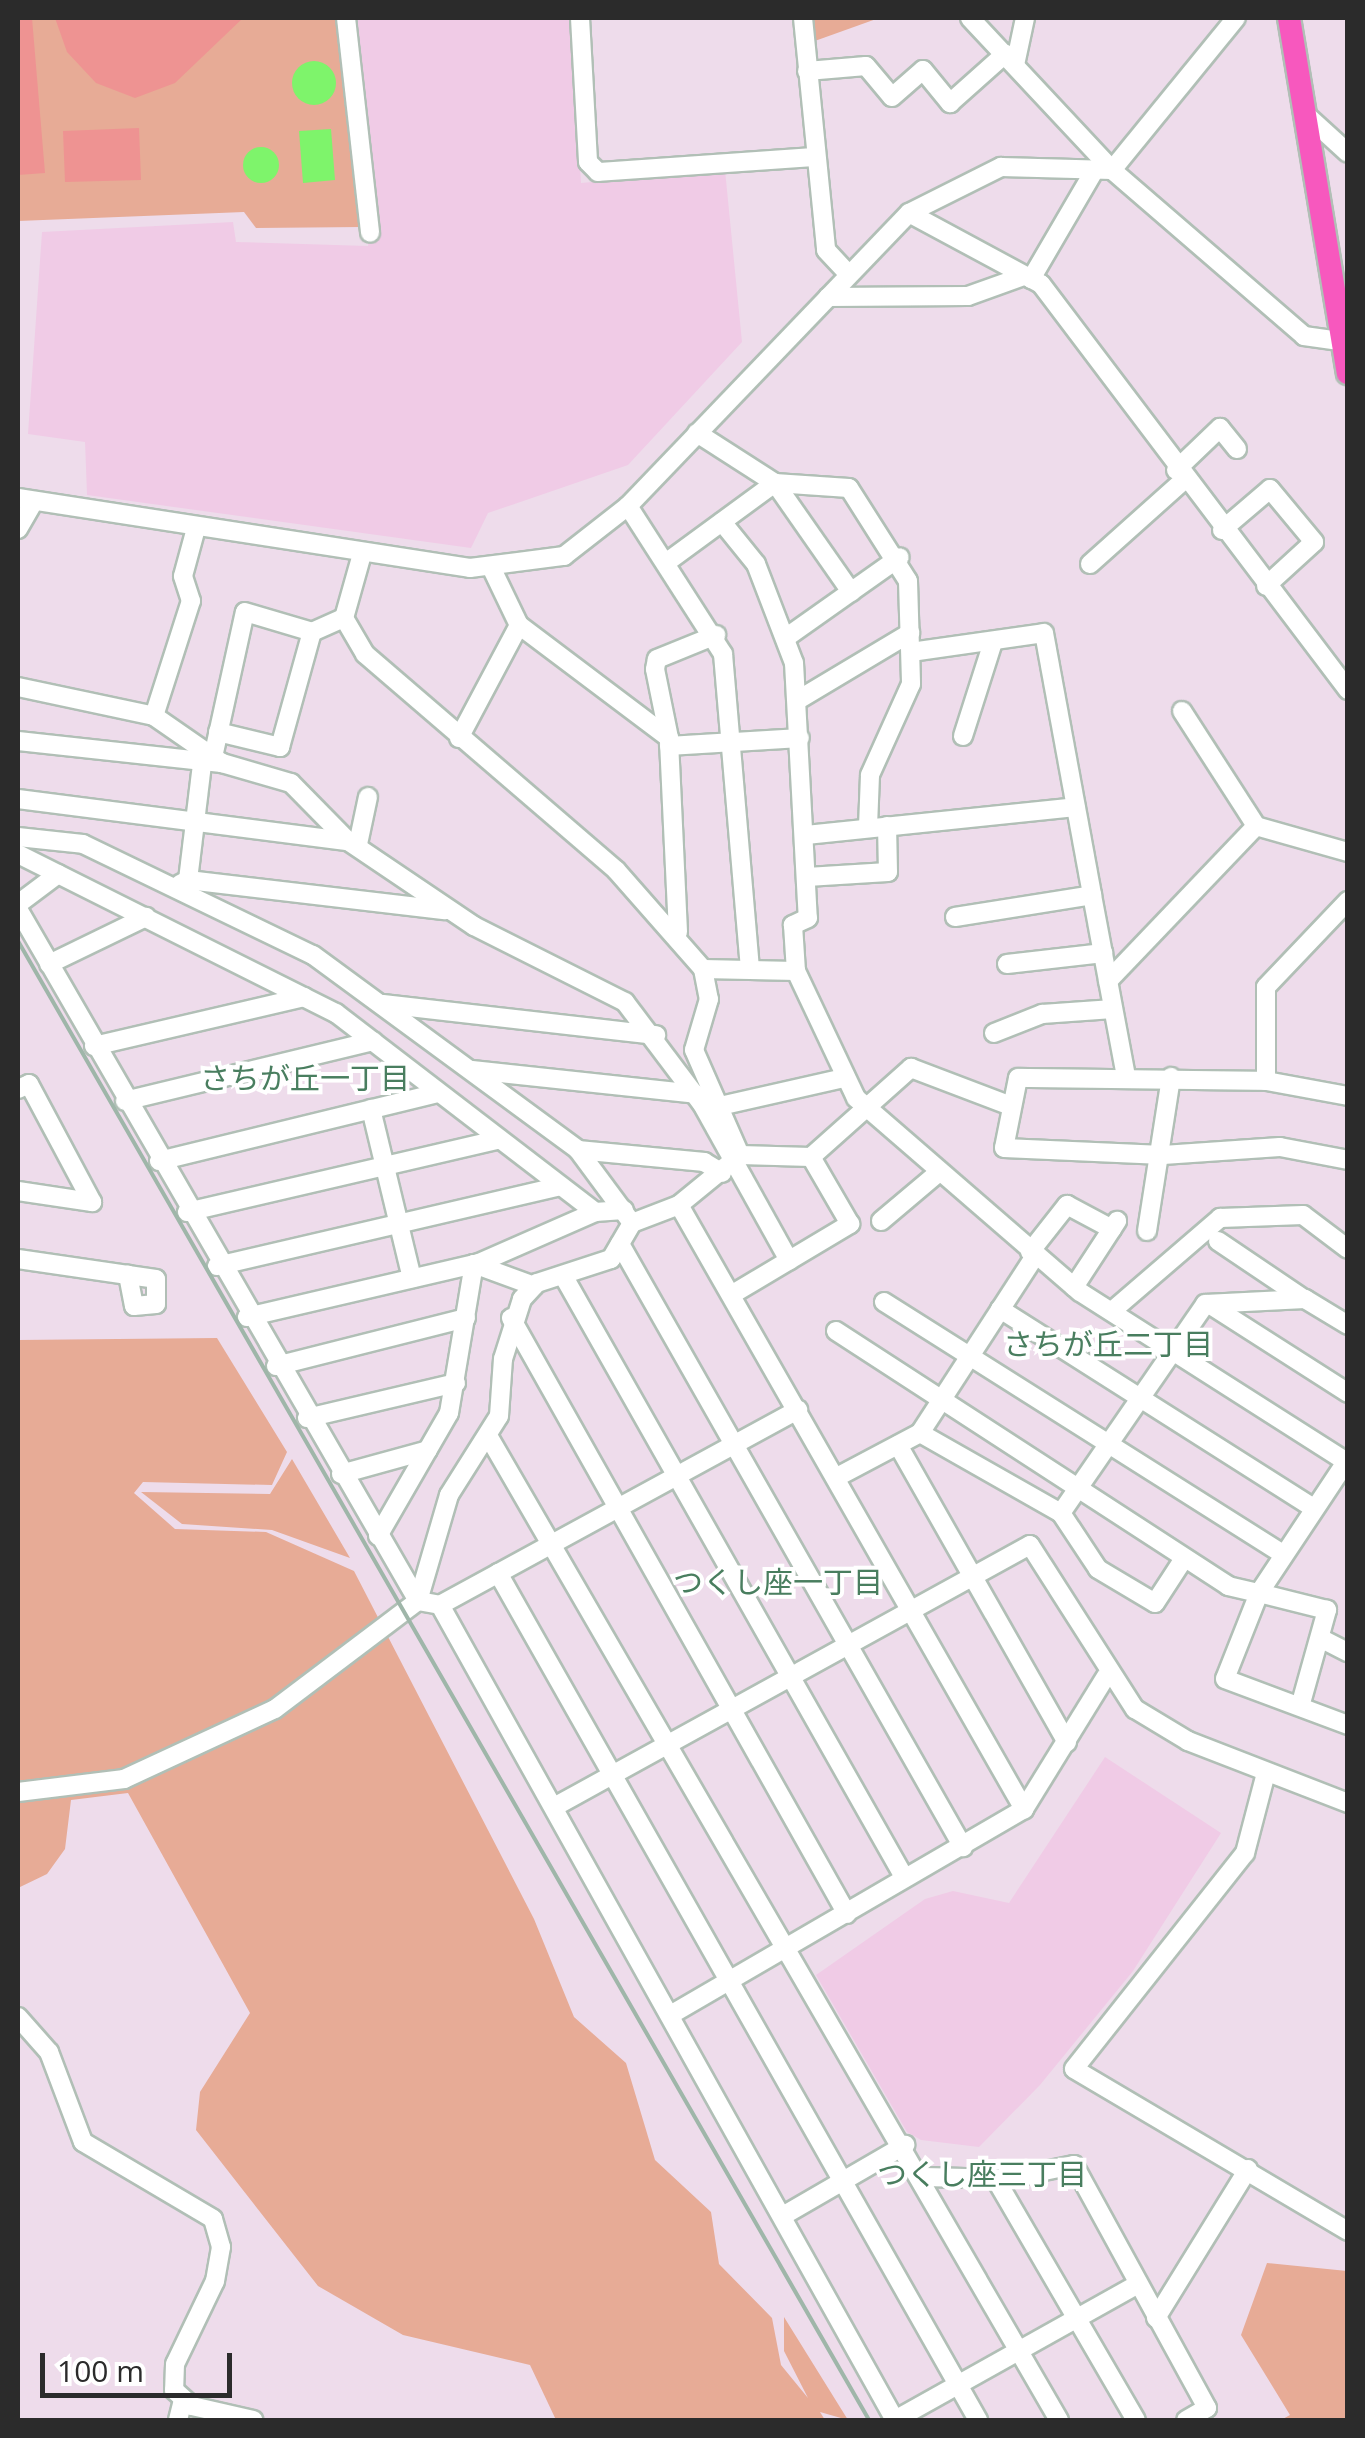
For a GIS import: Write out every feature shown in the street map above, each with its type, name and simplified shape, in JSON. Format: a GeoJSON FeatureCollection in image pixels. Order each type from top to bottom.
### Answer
{"type":"FeatureCollection","features":[{"type":"Feature","properties":{"kind":"main road"},"geometry":{"type":"LineString","coordinates":[[1289,18],[1348,372]]}},
{"type":"Feature","properties":{"kind":"street"},"geometry":{"type":"LineString","coordinates":[[346,18],[370,233]]}},
{"type":"Feature","properties":{"kind":"street"},"geometry":{"type":"LineString","coordinates":[[580,18],[588,162],[598,172],[815,158]]}},
{"type":"Feature","properties":{"kind":"street"},"geometry":{"type":"LineString","coordinates":[[802,18],[826,250],[848,274]]}},
{"type":"Feature","properties":{"kind":"street"},"geometry":{"type":"LineString","coordinates":[[970,18],[1010,59],[1102,172],[1304,336],[1340,341]]}},
{"type":"Feature","properties":{"kind":"street"},"geometry":{"type":"LineString","coordinates":[[807,71],[866,66],[892,97],[923,70],[950,103],[1010,59],[1026,18]]}},
{"type":"Feature","properties":{"kind":"street"},"geometry":{"type":"LineString","coordinates":[[828,296],[968,296],[1027,277],[1102,172],[1236,18]]}},
{"type":"Feature","properties":{"kind":"street"},"geometry":{"type":"LineString","coordinates":[[1304,113],[1348,153]]}},
{"type":"Feature","properties":{"kind":"street"},"geometry":{"type":"LineString","coordinates":[[18,529],[26,500],[362,554],[492,569],[576,550],[628,506],[909,213],[1001,167],[1102,172]]}},
{"type":"Feature","properties":{"kind":"street"},"geometry":{"type":"LineString","coordinates":[[909,213],[1027,277],[1348,690]]}},
{"type":"Feature","properties":{"kind":"street"},"geometry":{"type":"LineString","coordinates":[[1090,564],[1180,475],[1220,428],[1236,448]]}},
{"type":"Feature","properties":{"kind":"street"},"geometry":{"type":"LineString","coordinates":[[697,433],[775,483],[851,592]]}},
{"type":"Feature","properties":{"kind":"street"},"geometry":{"type":"LineString","coordinates":[[667,562],[775,483],[849,488],[900,558],[910,633],[911,684],[870,775],[868,828]]}},
{"type":"Feature","properties":{"kind":"street"},"geometry":{"type":"LineString","coordinates":[[1222,530],[1270,490],[1314,542],[1266,586]]}},
{"type":"Feature","properties":{"kind":"street"},"geometry":{"type":"LineString","coordinates":[[628,506],[716,635],[734,742],[750,967]]}},
{"type":"Feature","properties":{"kind":"street"},"geometry":{"type":"LineString","coordinates":[[722,522],[756,564],[787,637],[798,700],[806,835],[808,918],[793,925],[796,971],[844,1078],[866,1111],[1074,1287],[1347,1463],[1259,1593],[1225,1679],[1301,1703],[1348,1725]]}},
{"type":"Feature","properties":{"kind":"street"},"geometry":{"type":"LineString","coordinates":[[154,716],[191,601],[183,576],[196,528]]}},
{"type":"Feature","properties":{"kind":"street"},"geometry":{"type":"LineString","coordinates":[[362,554],[344,618],[365,654],[678,932],[703,968],[708,998],[694,1050],[720,1106],[732,1164]]}},
{"type":"Feature","properties":{"kind":"street"},"geometry":{"type":"LineString","coordinates":[[787,637],[900,558]]}},
{"type":"Feature","properties":{"kind":"street"},"geometry":{"type":"LineString","coordinates":[[492,569],[519,625],[669,742],[800,738]]}},
{"type":"Feature","properties":{"kind":"street"},"geometry":{"type":"LineString","coordinates":[[180,884],[245,612],[312,632],[344,618]]}},
{"type":"Feature","properties":{"kind":"street"},"geometry":{"type":"LineString","coordinates":[[460,738],[519,625]]}},
{"type":"Feature","properties":{"kind":"street"},"geometry":{"type":"LineString","coordinates":[[218,732],[280,747],[312,632]]}},
{"type":"Feature","properties":{"kind":"street"},"geometry":{"type":"LineString","coordinates":[[798,700],[910,633]]}},
{"type":"Feature","properties":{"kind":"street"},"geometry":{"type":"LineString","coordinates":[[911,652],[1044,634],[1126,1076]]}},
{"type":"Feature","properties":{"kind":"street"},"geometry":{"type":"LineString","coordinates":[[678,932],[669,742],[657,659],[716,635]]}},
{"type":"Feature","properties":{"kind":"street"},"geometry":{"type":"LineString","coordinates":[[963,736],[992,644]]}},
{"type":"Feature","properties":{"kind":"street"},"geometry":{"type":"LineString","coordinates":[[18,687],[154,716],[212,762]]}},
{"type":"Feature","properties":{"kind":"street"},"geometry":{"type":"LineString","coordinates":[[1182,712],[1256,826],[1348,852]]}},
{"type":"Feature","properties":{"kind":"street"},"geometry":{"type":"LineString","coordinates":[[18,741],[212,762],[291,783],[353,843],[450,911],[626,1002],[656,1035],[696,1094],[789,1260]]}},
{"type":"Feature","properties":{"kind":"street"},"geometry":{"type":"LineString","coordinates":[[353,843],[368,797]]}},
{"type":"Feature","properties":{"kind":"street"},"geometry":{"type":"LineString","coordinates":[[18,799],[353,843]]}},
{"type":"Feature","properties":{"kind":"street"},"geometry":{"type":"LineString","coordinates":[[806,835],[1076,806]]}},
{"type":"Feature","properties":{"kind":"street"},"geometry":{"type":"LineString","coordinates":[[807,877],[888,872],[888,826]]}},
{"type":"Feature","properties":{"kind":"street"},"geometry":{"type":"LineString","coordinates":[[1108,981],[1256,826]]}},
{"type":"Feature","properties":{"kind":"street"},"geometry":{"type":"LineString","coordinates":[[18,837],[83,844],[180,884],[313,955],[578,1150],[628,1216]]}},
{"type":"Feature","properties":{"kind":"street"},"geometry":{"type":"LineString","coordinates":[[18,854],[304,997],[373,1040],[497,1140],[595,1212],[628,1216],[679,1205],[732,1164]]}},
{"type":"Feature","properties":{"kind":"street"},"geometry":{"type":"LineString","coordinates":[[58,874],[18,907],[217,1266],[418,1601],[440,1605],[798,1410]]}},
{"type":"Feature","properties":{"kind":"street"},"geometry":{"type":"LineString","coordinates":[[180,884],[450,911]]}},
{"type":"Feature","properties":{"kind":"street"},"geometry":{"type":"LineString","coordinates":[[955,917],[1092,895]]}},
{"type":"Feature","properties":{"kind":"street"},"geometry":{"type":"LineString","coordinates":[[1266,1081],[1266,988],[1348,901]]}},
{"type":"Feature","properties":{"kind":"street"},"geometry":{"type":"LineString","coordinates":[[49,964],[146,917]]}},
{"type":"Feature","properties":{"kind":"street"},"geometry":{"type":"LineString","coordinates":[[1007,964],[1103,952]]}},
{"type":"Feature","properties":{"kind":"street"},"geometry":{"type":"LineString","coordinates":[[703,968],[796,971]]}},
{"type":"Feature","properties":{"kind":"street"},"geometry":{"type":"LineString","coordinates":[[94,1046],[304,997]]}},
{"type":"Feature","properties":{"kind":"street"},"geometry":{"type":"LineString","coordinates":[[380,1004],[656,1035]]}},
{"type":"Feature","properties":{"kind":"street"},"geometry":{"type":"LineString","coordinates":[[994,1033],[1042,1014],[1114,1009]]}},
{"type":"Feature","properties":{"kind":"street"},"geometry":{"type":"LineString","coordinates":[[125,1101],[373,1040]]}},
{"type":"Feature","properties":{"kind":"street"},"geometry":{"type":"LineString","coordinates":[[578,1150],[732,1164],[812,1157],[912,1068],[1011,1106]]}},
{"type":"Feature","properties":{"kind":"street"},"geometry":{"type":"LineString","coordinates":[[470,1070],[696,1094]]}},
{"type":"Feature","properties":{"kind":"street"},"geometry":{"type":"LineString","coordinates":[[1347,1158],[1280,1147],[1163,1156],[1004,1148],[1018,1078],[1126,1076],[1266,1081],[1348,1096]]}},
{"type":"Feature","properties":{"kind":"street"},"geometry":{"type":"LineString","coordinates":[[720,1106],[844,1078]]}},
{"type":"Feature","properties":{"kind":"street"},"geometry":{"type":"LineString","coordinates":[[1147,1232],[1163,1156],[1171,1078]]}},
{"type":"Feature","properties":{"kind":"street"},"geometry":{"type":"LineString","coordinates":[[18,1089],[29,1084],[92,1202],[18,1191]]}},
{"type":"Feature","properties":{"kind":"street"},"geometry":{"type":"LineString","coordinates":[[159,1160],[437,1092]]}},
{"type":"Feature","properties":{"kind":"street"},"geometry":{"type":"LineString","coordinates":[[371,1109],[412,1278]]}},
{"type":"Feature","properties":{"kind":"street"},"geometry":{"type":"LineString","coordinates":[[187,1212],[497,1140]]}},
{"type":"Feature","properties":{"kind":"street"},"geometry":{"type":"LineString","coordinates":[[731,1295],[850,1224],[812,1157]]}},
{"type":"Feature","properties":{"kind":"street"},"geometry":{"type":"LineString","coordinates":[[881,1221],[938,1173]]}},
{"type":"Feature","properties":{"kind":"street"},"geometry":{"type":"LineString","coordinates":[[217,1266],[560,1186]]}},
{"type":"Feature","properties":{"kind":"street"},"geometry":{"type":"LineString","coordinates":[[679,1205],[1024,1810]]}},
{"type":"Feature","properties":{"kind":"street"},"geometry":{"type":"LineString","coordinates":[[836,1477],[920,1432],[1032,1254],[1068,1205],[1114,1225],[1074,1287]]}},
{"type":"Feature","properties":{"kind":"street"},"geometry":{"type":"LineString","coordinates":[[247,1317],[474,1264],[595,1212]]}},
{"type":"Feature","properties":{"kind":"street"},"geometry":{"type":"LineString","coordinates":[[1112,1311],[1220,1218],[1303,1215],[1348,1249]]}},
{"type":"Feature","properties":{"kind":"street"},"geometry":{"type":"LineString","coordinates":[[474,1264],[534,1286],[596,1269],[620,1244],[628,1216]]}},
{"type":"Feature","properties":{"kind":"street"},"geometry":{"type":"LineString","coordinates":[[1218,1241],[1348,1326]]}},
{"type":"Feature","properties":{"kind":"street"},"geometry":{"type":"LineString","coordinates":[[620,1244],[738,1442],[963,1847]]}},
{"type":"Feature","properties":{"kind":"street"},"geometry":{"type":"LineString","coordinates":[[18,1259],[128,1275]]}},
{"type":"Feature","properties":{"kind":"street"},"geometry":{"type":"LineString","coordinates":[[378,1536],[428,1450],[456,1383],[474,1264]]}},
{"type":"Feature","properties":{"kind":"street"},"geometry":{"type":"LineString","coordinates":[[564,1277],[904,1878]]}},
{"type":"Feature","properties":{"kind":"street"},"geometry":{"type":"LineString","coordinates":[[18,1792],[124,1779],[275,1709],[418,1601],[449,1495],[490,1439],[511,1318],[534,1286]]}},
{"type":"Feature","properties":{"kind":"street"},"geometry":{"type":"LineString","coordinates":[[1208,1304],[1304,1299]]}},
{"type":"Feature","properties":{"kind":"street"},"geometry":{"type":"LineString","coordinates":[[884,1302],[1283,1554]]}},
{"type":"Feature","properties":{"kind":"street"},"geometry":{"type":"LineString","coordinates":[[1060,1514],[1084,1492],[1208,1304]]}},
{"type":"Feature","properties":{"kind":"street"},"geometry":{"type":"LineString","coordinates":[[1208,1304],[1348,1393]]}},
{"type":"Feature","properties":{"kind":"street"},"geometry":{"type":"LineString","coordinates":[[1000,1308],[1314,1508]]}},
{"type":"Feature","properties":{"kind":"street"},"geometry":{"type":"LineString","coordinates":[[276,1366],[466,1318]]}},
{"type":"Feature","properties":{"kind":"street"},"geometry":{"type":"LineString","coordinates":[[511,1318],[846,1914]]}},
{"type":"Feature","properties":{"kind":"street"},"geometry":{"type":"LineString","coordinates":[[836,1331],[1183,1560],[1259,1593],[1327,1610],[1322,1640],[1301,1703]]}},
{"type":"Feature","properties":{"kind":"street"},"geometry":{"type":"LineString","coordinates":[[307,1418],[456,1383]]}},
{"type":"Feature","properties":{"kind":"street"},"geometry":{"type":"LineString","coordinates":[[920,1432],[1060,1514],[1098,1569],[1155,1603],[1183,1560]]}},
{"type":"Feature","properties":{"kind":"street"},"geometry":{"type":"LineString","coordinates":[[490,1439],[556,1542],[673,1741],[924,2177],[1017,2353],[1059,2420]]}},
{"type":"Feature","properties":{"kind":"street"},"geometry":{"type":"LineString","coordinates":[[898,1444],[1067,1742]]}},
{"type":"Feature","properties":{"kind":"street"},"geometry":{"type":"LineString","coordinates":[[340,1474],[428,1450]]}},
{"type":"Feature","properties":{"kind":"street"},"geometry":{"type":"LineString","coordinates":[[554,1807],[1030,1544],[1106,1676],[1159,1726],[1348,1804]]}},
{"type":"Feature","properties":{"kind":"street"},"geometry":{"type":"LineString","coordinates":[[498,1574],[978,2420]]}},
{"type":"Feature","properties":{"kind":"street"},"geometry":{"type":"LineString","coordinates":[[440,1605],[786,2214],[896,2420],[1136,2286]]}},
{"type":"Feature","properties":{"kind":"street"},"geometry":{"type":"LineString","coordinates":[[1322,1640],[1348,1652]]}},
{"type":"Feature","properties":{"kind":"street"},"geometry":{"type":"LineString","coordinates":[[672,2014],[1024,1810],[1106,1676]]}},
{"type":"Feature","properties":{"kind":"street"},"geometry":{"type":"LineString","coordinates":[[1266,1773],[1245,1853],[1074,2069],[1348,2231]]}},
{"type":"Feature","properties":{"kind":"street"},"geometry":{"type":"LineString","coordinates":[[18,2018],[48,2052],[83,2142],[122,2172],[201,2208],[218,2231],[214,2281],[175,2364],[183,2400],[178,2420]]}},
{"type":"Feature","properties":{"kind":"street"},"geometry":{"type":"LineString","coordinates":[[786,2214],[905,2145]]}},
{"type":"Feature","properties":{"kind":"street"},"geometry":{"type":"LineString","coordinates":[[924,2177],[996,2178],[1074,2165],[1136,2286],[1208,2408],[1186,2420]]}},
{"type":"Feature","properties":{"kind":"street"},"geometry":{"type":"LineString","coordinates":[[1156,2318],[1248,2169]]}},
{"type":"Feature","properties":{"kind":"street"},"geometry":{"type":"LineString","coordinates":[[996,2178],[1136,2420]]}},
{"type":"Feature","properties":{"kind":"street"},"geometry":{"type":"LineString","coordinates":[[183,2400],[253,2420]]}},
{"type":"Feature","properties":{"kind":"shaded area"},"geometry":{"type":"Polygon","coordinates":[[[18,18],[343,18],[362,227],[256,228],[244,212],[18,221],[18,18]]]}},
{"type":"Feature","properties":{"kind":"shaded area"},"geometry":{"type":"Polygon","coordinates":[[[18,18],[32,18],[45,173],[18,175],[18,18]]]}},
{"type":"Feature","properties":{"kind":"shaded area"},"geometry":{"type":"Polygon","coordinates":[[[55,18],[243,18],[175,83],[135,98],[96,83],[67,52],[55,18]]]}},
{"type":"Feature","properties":{"kind":"shaded area"},"geometry":{"type":"Polygon","coordinates":[[[356,18],[571,18],[581,183],[725,170],[742,342],[628,465],[488,513],[471,548],[87,495],[85,442],[28,434],[42,232],[233,222],[236,242],[368,246],[374,209],[356,18]]]}},
{"type":"Feature","properties":{"kind":"shaded area"},"geometry":{"type":"Polygon","coordinates":[[[809,18],[879,18],[812,42],[809,18]]]}},
{"type":"Feature","properties":{"kind":"shaded area"},"geometry":{"type":"Polygon","coordinates":[[[314,61],[330,67],[336,83],[330,99],[314,105],[298,99],[292,83],[298,67],[314,61]]]}},
{"type":"Feature","properties":{"kind":"shaded area"},"geometry":{"type":"Polygon","coordinates":[[[139,128],[141,180],[65,182],[63,131],[139,128]]]}},
{"type":"Feature","properties":{"kind":"shaded area"},"geometry":{"type":"Polygon","coordinates":[[[331,129],[335,180],[303,183],[299,131],[331,129]]]}},
{"type":"Feature","properties":{"kind":"shaded area"},"geometry":{"type":"Polygon","coordinates":[[[261,147],[274,152],[279,165],[274,178],[261,183],[248,178],[243,165],[248,152],[261,147]]]}},
{"type":"Feature","properties":{"kind":"shaded area"},"geometry":{"type":"Polygon","coordinates":[[[217,1338],[287,1452],[272,1485],[143,1482],[134,1493],[175,1529],[266,1532],[354,1571],[534,1919],[574,2017],[626,2063],[655,2160],[711,2212],[719,2264],[772,2318],[781,2365],[808,2398],[784,2351],[784,2317],[848,2420],[820,2412],[825,2420],[556,2420],[530,2365],[403,2335],[318,2286],[196,2130],[200,2092],[250,2013],[128,1793],[71,1800],[65,1849],[47,1874],[18,1888],[18,1340],[217,1338]]]}},
{"type":"Feature","properties":{"kind":"shaded area"},"geometry":{"type":"Polygon","coordinates":[[[292,1459],[350,1558],[272,1530],[182,1524],[141,1492],[270,1494],[292,1459]]]}},
{"type":"Feature","properties":{"kind":"shaded area"},"geometry":{"type":"Polygon","coordinates":[[[1105,1757],[1221,1833],[1133,1971],[1040,2085],[979,2147],[921,2140],[907,2132],[816,1975],[925,1899],[953,1891],[1009,1903],[1105,1757]]]}},
{"type":"Feature","properties":{"kind":"shaded area"},"geometry":{"type":"Polygon","coordinates":[[[1267,2263],[1347,2271],[1347,2420],[1281,2420],[1290,2415],[1241,2335],[1267,2263]]]}},
{"type":"Feature","properties":{"kind":"railway"},"geometry":{"type":"LineString","coordinates":[[18,941],[869,2420]]}},
{"type":"Feature","properties":{"kind":"district","name":"さちが丘一丁目"},"geometry":{"type":"Point","coordinates":[305,1078]}},
{"type":"Feature","properties":{"kind":"district","name":"さちが丘二丁目"},"geometry":{"type":"Point","coordinates":[1108,1344]}},
{"type":"Feature","properties":{"kind":"district","name":"つくし座一丁目"},"geometry":{"type":"Point","coordinates":[778,1582]}},
{"type":"Feature","properties":{"kind":"district","name":"つくし座三丁目"},"geometry":{"type":"Point","coordinates":[982,2174]}}]}
